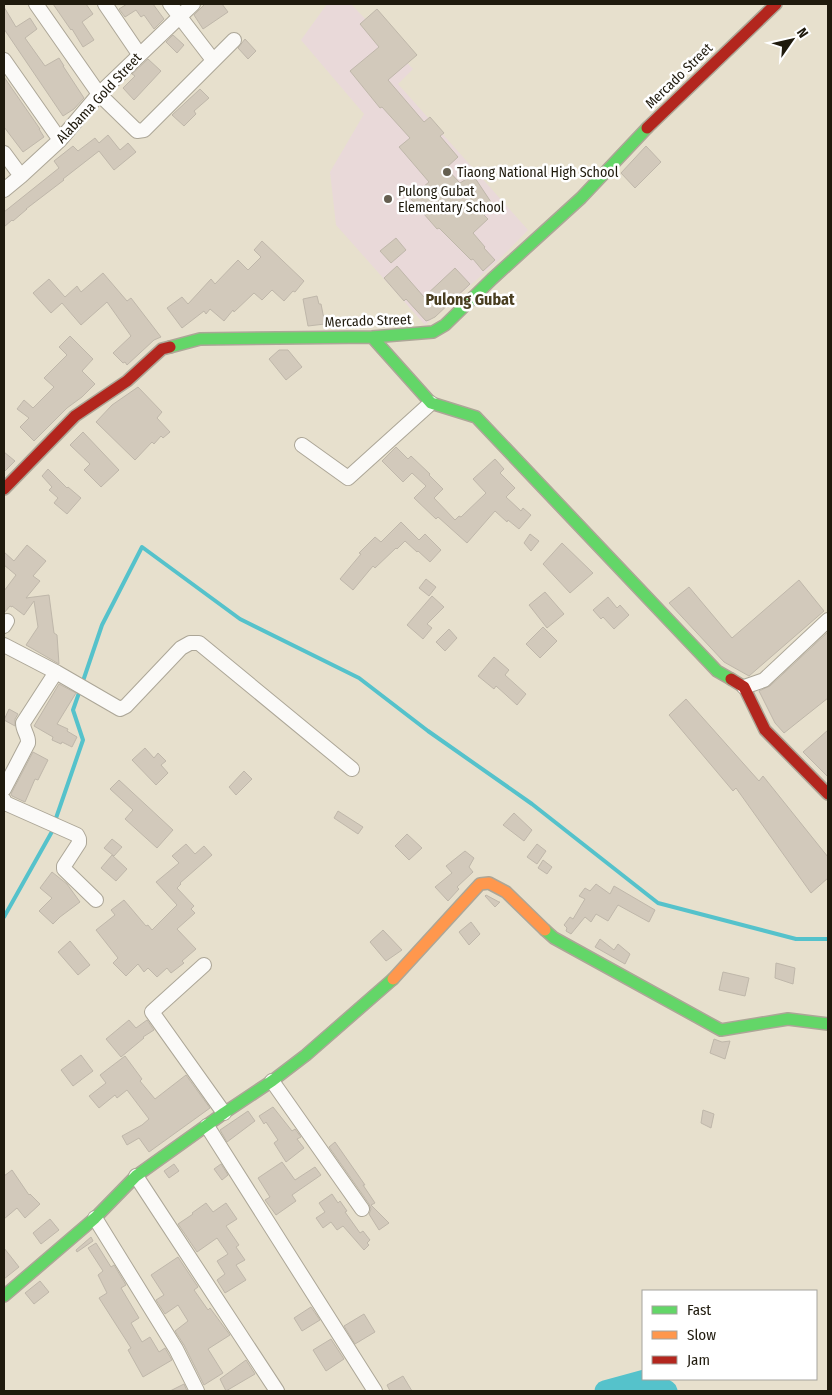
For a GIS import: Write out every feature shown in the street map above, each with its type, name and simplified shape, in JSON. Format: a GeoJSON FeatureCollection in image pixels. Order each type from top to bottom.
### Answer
{"type":"FeatureCollection","features":[{"type":"Feature","properties":{"kind":"street"},"geometry":{"type":"LineString","coordinates":[[36,4],[99,94],[137,131],[144,130],[234,40]]}},
{"type":"Feature","properties":{"kind":"street"},"geometry":{"type":"LineString","coordinates":[[104,4],[139,54]]}},
{"type":"Feature","properties":{"kind":"street"},"geometry":{"type":"LineString","coordinates":[[170,4],[214,60]]}},
{"type":"Feature","properties":{"kind":"street","name":"Alabama Gold Street"},"geometry":{"type":"LineString","coordinates":[[4,190],[60,140],[99,94],[193,4]]}},
{"type":"Feature","properties":{"kind":"street","name":"Mercado Street"},"geometry":{"type":"LineString","coordinates":[[4,489],[75,416],[127,381],[162,349],[200,339],[372,337],[433,332],[445,325],[582,198],[657,117],[776,4]]}},
{"type":"Feature","properties":{"kind":"street"},"geometry":{"type":"LineString","coordinates":[[4,60],[60,140]]}},
{"type":"Feature","properties":{"kind":"street"},"geometry":{"type":"LineString","coordinates":[[4,153],[21,176]]}},
{"type":"Feature","properties":{"kind":"street"},"geometry":{"type":"LineString","coordinates":[[372,337],[431,403],[476,417],[717,671],[744,687],[765,730],[828,794]]}},
{"type":"Feature","properties":{"kind":"street"},"geometry":{"type":"LineString","coordinates":[[302,445],[348,478],[431,403]]}},
{"type":"Feature","properties":{"kind":"street"},"geometry":{"type":"LineString","coordinates":[[744,687],[764,680],[828,620]]}},
{"type":"Feature","properties":{"kind":"street"},"geometry":{"type":"LineString","coordinates":[[4,645],[120,709],[126,706],[180,648],[190,643],[199,643],[352,769]]}},
{"type":"Feature","properties":{"kind":"street"},"geometry":{"type":"LineString","coordinates":[[4,789],[28,743],[23,723],[56,672]]}},
{"type":"Feature","properties":{"kind":"street"},"geometry":{"type":"LineString","coordinates":[[4,800],[5,803],[77,835],[79,843],[64,868],[96,900]]}},
{"type":"Feature","properties":{"kind":"street"},"geometry":{"type":"LineString","coordinates":[[4,1296],[95,1218],[136,1176],[272,1081],[306,1055],[394,979],[480,884],[489,883],[506,892],[554,938],[722,1030],[788,1019],[828,1024]]}},
{"type":"Feature","properties":{"kind":"street"},"geometry":{"type":"LineString","coordinates":[[204,965],[152,1012],[224,1113]]}},
{"type":"Feature","properties":{"kind":"street"},"geometry":{"type":"LineString","coordinates":[[272,1081],[362,1209]]}},
{"type":"Feature","properties":{"kind":"street"},"geometry":{"type":"LineString","coordinates":[[207,1126],[375,1391]]}},
{"type":"Feature","properties":{"kind":"street"},"geometry":{"type":"LineString","coordinates":[[136,1176],[277,1391]]}},
{"type":"Feature","properties":{"kind":"street"},"geometry":{"type":"LineString","coordinates":[[95,1218],[176,1349],[197,1391]]}},
{"type":"Feature","properties":{"kind":"shaded area"},"geometry":{"type":"Polygon","coordinates":[[[327,4],[351,4],[413,69],[398,84],[528,230],[499,260],[425,325],[336,225],[330,172],[364,114],[301,40],[327,4]]]}},
{"type":"Feature","properties":{"kind":"building"},"geometry":{"type":"Polygon","coordinates":[[[53,4],[86,4],[93,14],[82,22],[94,40],[83,47],[53,4]]]}},
{"type":"Feature","properties":{"kind":"building"},"geometry":{"type":"Polygon","coordinates":[[[127,4],[153,4],[164,19],[154,29],[144,15],[141,17],[136,10],[125,17],[119,9],[127,4]]]}},
{"type":"Feature","properties":{"kind":"building"},"geometry":{"type":"Polygon","coordinates":[[[205,4],[222,4],[228,12],[203,29],[194,15],[205,4]]]}},
{"type":"Feature","properties":{"kind":"building"},"geometry":{"type":"Polygon","coordinates":[[[4,7],[16,27],[30,18],[37,29],[25,38],[45,66],[59,58],[84,98],[74,109],[63,116],[4,29],[4,7]]]}},
{"type":"Feature","properties":{"kind":"building"},"geometry":{"type":"Polygon","coordinates":[[[377,9],[417,55],[388,80],[424,122],[430,117],[444,133],[440,136],[458,157],[446,168],[460,183],[473,175],[495,208],[484,215],[488,219],[473,233],[495,260],[483,271],[473,259],[471,260],[439,228],[437,229],[410,198],[429,182],[399,147],[410,138],[382,107],[380,108],[350,71],[379,47],[360,24],[377,9]]]}},
{"type":"Feature","properties":{"kind":"building"},"geometry":{"type":"Polygon","coordinates":[[[173,35],[184,45],[177,53],[166,42],[173,35]]]}},
{"type":"Feature","properties":{"kind":"building"},"geometry":{"type":"Polygon","coordinates":[[[245,39],[256,51],[248,59],[238,48],[245,39]]]}},
{"type":"Feature","properties":{"kind":"building"},"geometry":{"type":"Polygon","coordinates":[[[148,59],[161,71],[134,100],[123,88],[135,76],[132,74],[148,59]]]}},
{"type":"Feature","properties":{"kind":"building"},"geometry":{"type":"Polygon","coordinates":[[[4,77],[44,137],[23,152],[4,127],[4,77]]]}},
{"type":"Feature","properties":{"kind":"building"},"geometry":{"type":"Polygon","coordinates":[[[200,89],[209,98],[194,111],[196,114],[184,126],[172,115],[200,89]]]}},
{"type":"Feature","properties":{"kind":"building"},"geometry":{"type":"Polygon","coordinates":[[[108,135],[120,150],[128,143],[136,152],[114,170],[99,151],[4,227],[4,212],[59,168],[54,161],[73,146],[78,151],[95,138],[99,143],[108,135]]]}},
{"type":"Feature","properties":{"kind":"building"},"geometry":{"type":"Polygon","coordinates":[[[646,146],[661,162],[635,188],[621,173],[646,146]]]}},
{"type":"Feature","properties":{"kind":"building"},"geometry":{"type":"Polygon","coordinates":[[[396,238],[406,250],[391,263],[380,251],[396,238]]]}},
{"type":"Feature","properties":{"kind":"building"},"geometry":{"type":"Polygon","coordinates":[[[262,241],[304,281],[295,292],[293,291],[284,301],[272,290],[262,300],[254,293],[234,312],[233,310],[224,321],[210,309],[206,314],[204,311],[182,328],[167,308],[182,297],[188,304],[211,279],[215,284],[238,260],[248,270],[261,257],[254,250],[262,241]]]}},
{"type":"Feature","properties":{"kind":"building"},"geometry":{"type":"Polygon","coordinates":[[[397,266],[424,297],[455,268],[470,284],[435,317],[426,321],[406,299],[404,301],[384,278],[397,266]]]}},
{"type":"Feature","properties":{"kind":"building"},"geometry":{"type":"Polygon","coordinates":[[[103,273],[127,301],[131,298],[161,337],[154,340],[127,365],[113,353],[131,336],[107,302],[81,325],[62,303],[51,313],[33,293],[49,279],[65,297],[77,286],[81,292],[103,273]]]}},
{"type":"Feature","properties":{"kind":"building"},"geometry":{"type":"Polygon","coordinates":[[[317,296],[319,304],[321,304],[325,324],[308,326],[303,299],[317,296]]]}},
{"type":"Feature","properties":{"kind":"building"},"geometry":{"type":"Polygon","coordinates":[[[70,336],[93,359],[82,371],[95,384],[67,408],[34,441],[20,427],[29,418],[17,409],[24,400],[33,408],[54,387],[44,378],[67,355],[59,347],[70,336]]]}},
{"type":"Feature","properties":{"kind":"building"},"geometry":{"type":"Polygon","coordinates":[[[279,350],[288,350],[302,367],[286,380],[269,359],[279,350]]]}},
{"type":"Feature","properties":{"kind":"building"},"geometry":{"type":"Polygon","coordinates":[[[138,387],[162,412],[157,418],[170,432],[163,438],[161,436],[154,444],[152,442],[135,460],[96,422],[112,405],[138,387]]]}},
{"type":"Feature","properties":{"kind":"building"},"geometry":{"type":"Polygon","coordinates":[[[83,432],[119,470],[101,487],[84,470],[90,464],[70,445],[83,432]]]}},
{"type":"Feature","properties":{"kind":"building"},"geometry":{"type":"Polygon","coordinates":[[[396,447],[408,459],[411,456],[443,489],[434,498],[455,520],[459,516],[461,517],[486,493],[473,479],[495,459],[504,469],[500,473],[515,488],[506,497],[521,511],[523,508],[531,515],[519,529],[508,520],[507,522],[495,511],[467,543],[438,517],[436,519],[414,498],[426,486],[412,473],[403,482],[382,461],[396,447]]]}},
{"type":"Feature","properties":{"kind":"building"},"geometry":{"type":"Polygon","coordinates":[[[4,452],[15,461],[5,471],[4,470],[4,452]]]}},
{"type":"Feature","properties":{"kind":"building"},"geometry":{"type":"Polygon","coordinates":[[[48,469],[67,488],[81,498],[67,514],[54,503],[58,498],[49,490],[52,487],[42,476],[48,469]]]}},
{"type":"Feature","properties":{"kind":"building"},"geometry":{"type":"Polygon","coordinates":[[[401,522],[419,540],[425,534],[441,550],[430,562],[405,541],[375,568],[373,566],[353,590],[340,579],[361,554],[359,553],[375,537],[381,542],[401,522]]]}},
{"type":"Feature","properties":{"kind":"building"},"geometry":{"type":"Polygon","coordinates":[[[530,534],[539,541],[531,551],[524,543],[530,534]]]}},
{"type":"Feature","properties":{"kind":"building"},"geometry":{"type":"Polygon","coordinates":[[[562,543],[593,573],[570,593],[543,564],[562,543]]]}},
{"type":"Feature","properties":{"kind":"building"},"geometry":{"type":"Polygon","coordinates":[[[27,545],[46,561],[33,576],[40,581],[26,598],[49,595],[54,633],[57,635],[59,664],[26,645],[38,627],[34,601],[24,615],[12,606],[4,613],[4,591],[16,575],[4,565],[4,552],[14,561],[27,545]]]}},
{"type":"Feature","properties":{"kind":"building"},"geometry":{"type":"Polygon","coordinates":[[[426,579],[436,587],[429,596],[419,588],[426,579]]]}},
{"type":"Feature","properties":{"kind":"building"},"geometry":{"type":"Polygon","coordinates":[[[799,580],[824,611],[749,676],[724,662],[669,603],[689,587],[732,638],[799,580]]]}},
{"type":"Feature","properties":{"kind":"building"},"geometry":{"type":"Polygon","coordinates":[[[545,592],[564,614],[547,628],[529,605],[545,592]]]}},
{"type":"Feature","properties":{"kind":"building"},"geometry":{"type":"Polygon","coordinates":[[[432,596],[444,607],[427,624],[432,628],[423,639],[407,625],[432,596]]]}},
{"type":"Feature","properties":{"kind":"building"},"geometry":{"type":"Polygon","coordinates":[[[608,597],[617,608],[620,605],[629,615],[614,629],[603,617],[601,619],[593,610],[608,597]]]}},
{"type":"Feature","properties":{"kind":"building"},"geometry":{"type":"Polygon","coordinates":[[[543,627],[557,641],[540,658],[526,644],[543,627]]]}},
{"type":"Feature","properties":{"kind":"building"},"geometry":{"type":"Polygon","coordinates":[[[449,629],[457,638],[445,651],[436,642],[449,629]]]}},
{"type":"Feature","properties":{"kind":"building"},"geometry":{"type":"Polygon","coordinates":[[[828,632],[828,698],[784,733],[775,723],[759,691],[770,686],[828,632]]]}},
{"type":"Feature","properties":{"kind":"building"},"geometry":{"type":"Polygon","coordinates":[[[494,657],[509,670],[505,675],[526,694],[517,705],[496,686],[494,689],[478,676],[494,657]]]}},
{"type":"Feature","properties":{"kind":"building"},"geometry":{"type":"Polygon","coordinates":[[[59,684],[76,693],[57,724],[68,729],[67,731],[77,737],[72,747],[52,740],[53,737],[34,726],[59,684]]]}},
{"type":"Feature","properties":{"kind":"building"},"geometry":{"type":"Polygon","coordinates":[[[686,699],[759,781],[763,776],[828,857],[828,878],[811,893],[736,788],[733,791],[669,715],[686,699]]]}},
{"type":"Feature","properties":{"kind":"building"},"geometry":{"type":"Polygon","coordinates":[[[9,709],[18,714],[15,719],[15,726],[4,720],[9,709]]]}},
{"type":"Feature","properties":{"kind":"building"},"geometry":{"type":"Polygon","coordinates":[[[828,730],[828,777],[803,752],[828,730]]]}},
{"type":"Feature","properties":{"kind":"building"},"geometry":{"type":"Polygon","coordinates":[[[145,748],[154,758],[158,753],[166,761],[161,765],[168,773],[156,785],[132,760],[145,748]]]}},
{"type":"Feature","properties":{"kind":"building"},"geometry":{"type":"Polygon","coordinates":[[[33,752],[48,760],[38,780],[35,779],[25,802],[11,794],[33,752]]]}},
{"type":"Feature","properties":{"kind":"building"},"geometry":{"type":"Polygon","coordinates":[[[244,771],[252,779],[236,795],[229,787],[244,771]]]}},
{"type":"Feature","properties":{"kind":"building"},"geometry":{"type":"Polygon","coordinates":[[[119,780],[173,830],[157,848],[125,819],[133,810],[110,789],[119,780]]]}},
{"type":"Feature","properties":{"kind":"building"},"geometry":{"type":"Polygon","coordinates":[[[338,811],[363,827],[358,834],[334,818],[338,811]]]}},
{"type":"Feature","properties":{"kind":"building"},"geometry":{"type":"Polygon","coordinates":[[[514,813],[532,830],[524,841],[503,825],[514,813]]]}},
{"type":"Feature","properties":{"kind":"building"},"geometry":{"type":"Polygon","coordinates":[[[407,834],[422,848],[409,860],[395,846],[407,834]]]}},
{"type":"Feature","properties":{"kind":"building"},"geometry":{"type":"Polygon","coordinates":[[[112,839],[122,847],[114,856],[104,848],[112,839]]]}},
{"type":"Feature","properties":{"kind":"building"},"geometry":{"type":"Polygon","coordinates":[[[186,844],[195,854],[204,846],[212,855],[180,883],[177,888],[194,906],[191,909],[195,913],[177,929],[196,949],[182,961],[184,963],[171,973],[167,968],[157,977],[148,968],[144,972],[138,964],[126,976],[113,963],[118,958],[96,930],[115,915],[111,910],[124,900],[146,926],[148,925],[152,930],[177,905],[156,882],[179,863],[172,856],[186,844]]]}},
{"type":"Feature","properties":{"kind":"building"},"geometry":{"type":"Polygon","coordinates":[[[537,844],[546,851],[537,864],[527,857],[537,844]]]}},
{"type":"Feature","properties":{"kind":"building"},"geometry":{"type":"Polygon","coordinates":[[[465,851],[474,858],[469,867],[473,872],[457,887],[459,889],[448,901],[435,887],[452,873],[446,866],[465,851]]]}},
{"type":"Feature","properties":{"kind":"building"},"geometry":{"type":"Polygon","coordinates":[[[112,855],[127,869],[116,881],[101,868],[112,855]]]}},
{"type":"Feature","properties":{"kind":"building"},"geometry":{"type":"Polygon","coordinates":[[[543,860],[552,867],[547,874],[538,868],[543,860]]]}},
{"type":"Feature","properties":{"kind":"building"},"geometry":{"type":"Polygon","coordinates":[[[52,872],[67,884],[80,902],[53,924],[39,911],[52,898],[40,888],[52,872]]]}},
{"type":"Feature","properties":{"kind":"building"},"geometry":{"type":"Polygon","coordinates":[[[596,884],[610,894],[614,886],[655,910],[649,922],[618,905],[608,921],[596,914],[591,922],[585,917],[571,934],[566,931],[567,928],[564,925],[570,917],[573,919],[585,899],[579,896],[585,888],[590,891],[596,884]]]}},
{"type":"Feature","properties":{"kind":"building"},"geometry":{"type":"Polygon","coordinates":[[[486,895],[499,902],[500,902],[495,907],[486,895]]]}},
{"type":"Feature","properties":{"kind":"building"},"geometry":{"type":"Polygon","coordinates":[[[471,922],[480,934],[469,945],[459,932],[471,922]]]}},
{"type":"Feature","properties":{"kind":"building"},"geometry":{"type":"Polygon","coordinates":[[[383,930],[402,950],[386,961],[370,942],[383,930]]]}},
{"type":"Feature","properties":{"kind":"building"},"geometry":{"type":"Polygon","coordinates":[[[600,939],[614,950],[618,944],[630,954],[625,964],[595,947],[600,939]]]}},
{"type":"Feature","properties":{"kind":"building"},"geometry":{"type":"Polygon","coordinates":[[[70,941],[90,965],[78,975],[58,952],[70,941]]]}},
{"type":"Feature","properties":{"kind":"building"},"geometry":{"type":"Polygon","coordinates":[[[776,963],[795,968],[793,984],[775,978],[776,963]]]}},
{"type":"Feature","properties":{"kind":"building"},"geometry":{"type":"Polygon","coordinates":[[[723,972],[749,978],[745,996],[719,990],[723,972]]]}},
{"type":"Feature","properties":{"kind":"building"},"geometry":{"type":"Polygon","coordinates":[[[129,1020],[136,1028],[147,1020],[154,1030],[143,1037],[121,1057],[106,1039],[129,1020]]]}},
{"type":"Feature","properties":{"kind":"building"},"geometry":{"type":"Polygon","coordinates":[[[714,1039],[722,1042],[730,1041],[725,1059],[710,1053],[714,1039]]]}},
{"type":"Feature","properties":{"kind":"building"},"geometry":{"type":"Polygon","coordinates":[[[81,1055],[93,1071],[73,1086],[61,1070],[81,1055]]]}},
{"type":"Feature","properties":{"kind":"building"},"geometry":{"type":"Polygon","coordinates":[[[125,1056],[142,1079],[140,1081],[155,1099],[186,1075],[210,1108],[149,1152],[139,1138],[127,1145],[122,1136],[149,1119],[127,1090],[117,1098],[115,1095],[99,1108],[89,1096],[106,1083],[100,1075],[125,1056]]]}},
{"type":"Feature","properties":{"kind":"building"},"geometry":{"type":"Polygon","coordinates":[[[273,1107],[292,1131],[295,1129],[301,1137],[297,1139],[304,1148],[286,1162],[274,1143],[278,1140],[266,1122],[264,1124],[259,1116],[273,1107]]]}},
{"type":"Feature","properties":{"kind":"building"},"geometry":{"type":"Polygon","coordinates":[[[703,1110],[714,1114],[711,1128],[701,1123],[703,1110]]]}},
{"type":"Feature","properties":{"kind":"building"},"geometry":{"type":"Polygon","coordinates":[[[248,1111],[255,1121],[227,1142],[220,1130],[248,1111]]]}},
{"type":"Feature","properties":{"kind":"building"},"geometry":{"type":"Polygon","coordinates":[[[335,1142],[365,1185],[363,1185],[375,1203],[371,1205],[389,1223],[379,1230],[369,1214],[371,1209],[369,1204],[329,1147],[335,1142]]]}},
{"type":"Feature","properties":{"kind":"building"},"geometry":{"type":"Polygon","coordinates":[[[282,1162],[295,1180],[315,1167],[321,1175],[292,1195],[296,1201],[276,1215],[265,1200],[270,1197],[258,1178],[282,1162]]]}},
{"type":"Feature","properties":{"kind":"building"},"geometry":{"type":"Polygon","coordinates":[[[174,1164],[179,1171],[169,1178],[164,1171],[174,1164]]]}},
{"type":"Feature","properties":{"kind":"building"},"geometry":{"type":"Polygon","coordinates":[[[221,1164],[228,1175],[222,1180],[214,1169],[221,1164]]]}},
{"type":"Feature","properties":{"kind":"building"},"geometry":{"type":"Polygon","coordinates":[[[12,1170],[29,1195],[40,1204],[25,1218],[17,1208],[4,1219],[4,1176],[12,1170]]]}},
{"type":"Feature","properties":{"kind":"building"},"geometry":{"type":"Polygon","coordinates":[[[332,1194],[338,1203],[340,1201],[347,1211],[345,1212],[360,1233],[363,1231],[370,1240],[367,1243],[369,1245],[364,1250],[343,1226],[337,1230],[331,1222],[323,1228],[316,1218],[325,1212],[319,1203],[332,1194]]]}},
{"type":"Feature","properties":{"kind":"building"},"geometry":{"type":"Polygon","coordinates":[[[206,1203],[213,1212],[226,1203],[237,1219],[226,1226],[239,1245],[236,1247],[245,1260],[236,1265],[246,1280],[225,1293],[217,1280],[225,1274],[217,1261],[228,1254],[217,1238],[197,1252],[178,1224],[206,1203]]]}},
{"type":"Feature","properties":{"kind":"building"},"geometry":{"type":"Polygon","coordinates":[[[50,1219],[59,1230],[41,1244],[33,1233],[50,1219]]]}},
{"type":"Feature","properties":{"kind":"building"},"geometry":{"type":"Polygon","coordinates":[[[91,1237],[93,1241],[77,1252],[76,1250],[91,1237]]]}},
{"type":"Feature","properties":{"kind":"building"},"geometry":{"type":"Polygon","coordinates":[[[96,1243],[111,1267],[114,1265],[126,1285],[121,1288],[139,1318],[131,1323],[142,1342],[150,1337],[159,1352],[165,1348],[172,1360],[143,1377],[128,1350],[131,1348],[99,1298],[107,1293],[98,1275],[103,1271],[88,1248],[96,1243]]]}},
{"type":"Feature","properties":{"kind":"building"},"geometry":{"type":"Polygon","coordinates":[[[4,1248],[19,1267],[4,1279],[4,1248]]]}},
{"type":"Feature","properties":{"kind":"building"},"geometry":{"type":"Polygon","coordinates":[[[178,1257],[198,1287],[194,1290],[208,1310],[210,1308],[230,1335],[208,1349],[223,1373],[204,1385],[175,1331],[188,1321],[178,1305],[165,1314],[156,1300],[164,1295],[151,1275],[178,1257]]]}},
{"type":"Feature","properties":{"kind":"building"},"geometry":{"type":"Polygon","coordinates":[[[40,1281],[49,1292],[34,1304],[25,1293],[40,1281]]]}},
{"type":"Feature","properties":{"kind":"building"},"geometry":{"type":"Polygon","coordinates":[[[311,1307],[320,1320],[302,1331],[294,1318],[311,1307]]]}},
{"type":"Feature","properties":{"kind":"building"},"geometry":{"type":"Polygon","coordinates":[[[364,1314],[375,1332],[355,1344],[344,1326],[364,1314]]]}},
{"type":"Feature","properties":{"kind":"building"},"geometry":{"type":"Polygon","coordinates":[[[331,1339],[344,1359],[326,1371],[313,1350],[331,1339]]]}},
{"type":"Feature","properties":{"kind":"building"},"geometry":{"type":"Polygon","coordinates":[[[246,1360],[255,1374],[226,1391],[220,1379],[246,1360]]]}},
{"type":"Feature","properties":{"kind":"building"},"geometry":{"type":"Polygon","coordinates":[[[403,1376],[412,1391],[390,1391],[387,1385],[403,1376]]]}},
{"type":"Feature","properties":{"kind":"building"},"geometry":{"type":"Polygon","coordinates":[[[184,1384],[187,1391],[170,1391],[184,1384]]]}},
{"type":"Feature","properties":{"kind":"waterway"},"geometry":{"type":"LineString","coordinates":[[82,684],[102,625],[142,547],[240,619],[359,678],[428,731],[532,804],[658,903],[796,939],[828,939]]}},
{"type":"Feature","properties":{"kind":"waterway"},"geometry":{"type":"LineString","coordinates":[[55,821],[83,740],[73,710],[80,690]]}},
{"type":"Feature","properties":{"kind":"waterway"},"geometry":{"type":"LineString","coordinates":[[4,917],[54,828]]}},
{"type":"Feature","properties":{"kind":"waterway"},"geometry":{"type":"LineString","coordinates":[[605,1391],[645,1380]]}},
{"type":"Feature","properties":{"kind":"waterway"},"geometry":{"type":"LineString","coordinates":[[650,1380],[667,1391]]}},
{"type":"Feature","properties":{"kind":"traffic: fast"},"geometry":{"type":"LineString","coordinates":[[170,347],[200,339],[372,337],[433,332],[445,325],[492,279],[581,198],[647,128]]}},
{"type":"Feature","properties":{"kind":"traffic: fast"},"geometry":{"type":"LineString","coordinates":[[372,337],[431,403],[476,417],[717,671],[731,679]]}},
{"type":"Feature","properties":{"kind":"traffic: fast"},"geometry":{"type":"LineString","coordinates":[[545,930],[554,938],[721,1030],[788,1019],[828,1024]]}},
{"type":"Feature","properties":{"kind":"traffic: fast"},"geometry":{"type":"LineString","coordinates":[[4,1296],[95,1218],[136,1176],[306,1055],[393,979]]}},
{"type":"Feature","properties":{"kind":"traffic: slow"},"geometry":{"type":"LineString","coordinates":[[393,979],[480,884],[489,883],[506,892],[545,930]]}},
{"type":"Feature","properties":{"kind":"traffic: jam"},"geometry":{"type":"LineString","coordinates":[[647,128],[776,4]]}},
{"type":"Feature","properties":{"kind":"traffic: jam"},"geometry":{"type":"LineString","coordinates":[[4,489],[75,416],[127,381],[162,349],[170,347]]}},
{"type":"Feature","properties":{"kind":"traffic: jam"},"geometry":{"type":"LineString","coordinates":[[731,679],[744,687],[765,730],[828,794]]}},
{"type":"Feature","properties":{"kind":"place","name":"Tiaong National High School"},"geometry":{"type":"Point","coordinates":[447,172]}},
{"type":"Feature","properties":{"kind":"place","name":"Pulong Gubat Elementary School"},"geometry":{"type":"Point","coordinates":[388,199]}},
{"type":"Feature","properties":{"kind":"district","name":"Pulong Gubat"},"geometry":{"type":"Point","coordinates":[470,299]}}]}
